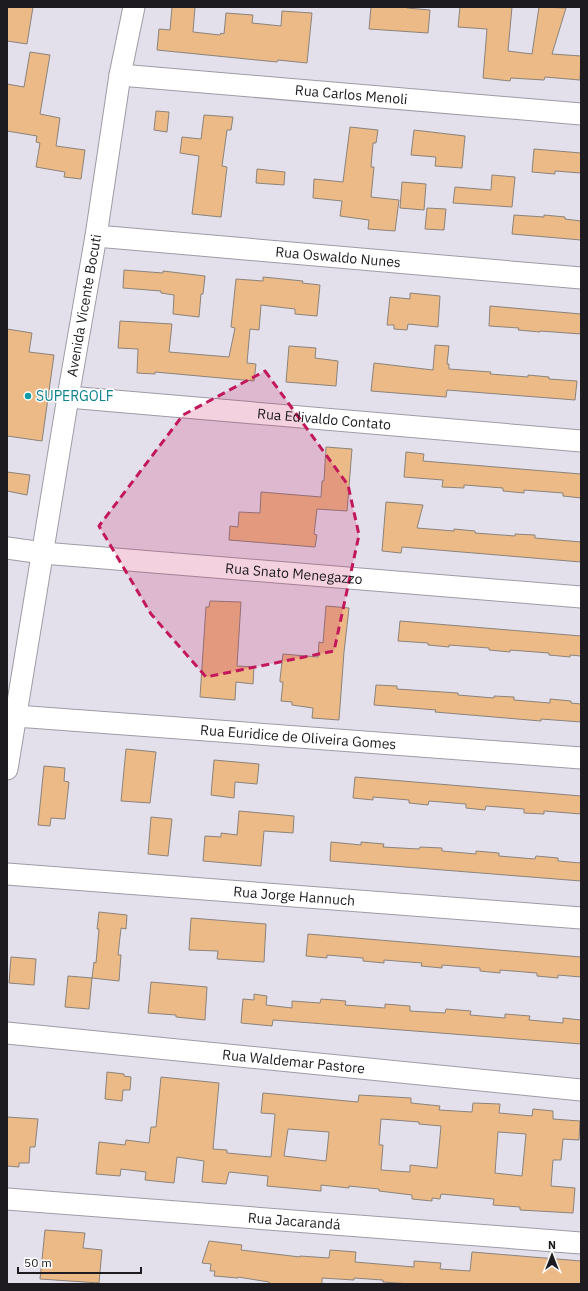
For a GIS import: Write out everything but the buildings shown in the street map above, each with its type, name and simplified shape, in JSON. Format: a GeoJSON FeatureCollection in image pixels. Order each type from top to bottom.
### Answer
{"type":"FeatureCollection","features":[{"type":"Feature","properties":{"kind":"street","name":"Avenida Vicente Bocuti"},"geometry":{"type":"LineString","coordinates":[[7,769],[96,236],[120,75],[134,7]]}},
{"type":"Feature","properties":{"kind":"street","name":"Rua Carlos Menoli"},"geometry":{"type":"LineString","coordinates":[[120,75],[581,114]]}},
{"type":"Feature","properties":{"kind":"street","name":"Rua Oswaldo Nunes"},"geometry":{"type":"LineString","coordinates":[[96,236],[581,278]]}},
{"type":"Feature","properties":{"kind":"street","name":"Rua Edivaldo Contato"},"geometry":{"type":"LineString","coordinates":[[68,398],[581,441]]}},
{"type":"Feature","properties":{"kind":"street","name":"Rua Snato Menegazzo"},"geometry":{"type":"LineString","coordinates":[[7,548],[43,553],[581,597]]}},
{"type":"Feature","properties":{"kind":"street","name":"Rua Euridice de Oliveira Gomes"},"geometry":{"type":"LineString","coordinates":[[16,716],[581,758]]}},
{"type":"Feature","properties":{"kind":"street","name":"Rua Jorge Hannuch"},"geometry":{"type":"LineString","coordinates":[[7,874],[581,918]]}},
{"type":"Feature","properties":{"kind":"street","name":"Rua Waldemar Pastore"},"geometry":{"type":"LineString","coordinates":[[7,1033],[581,1090]]}},
{"type":"Feature","properties":{"kind":"street","name":"Rua Jacarandá"},"geometry":{"type":"LineString","coordinates":[[7,1199],[581,1243]]}},
{"type":"Feature","properties":{"kind":"highlighted area"},"geometry":{"type":"Polygon","coordinates":[[[265,371],[348,485],[359,535],[334,651],[206,677],[151,614],[99,526],[183,415],[265,371]]]}},
{"type":"Feature","properties":{"kind":"place","name":"SUPERGOLF"},"geometry":{"type":"Point","coordinates":[28,396]}}]}
